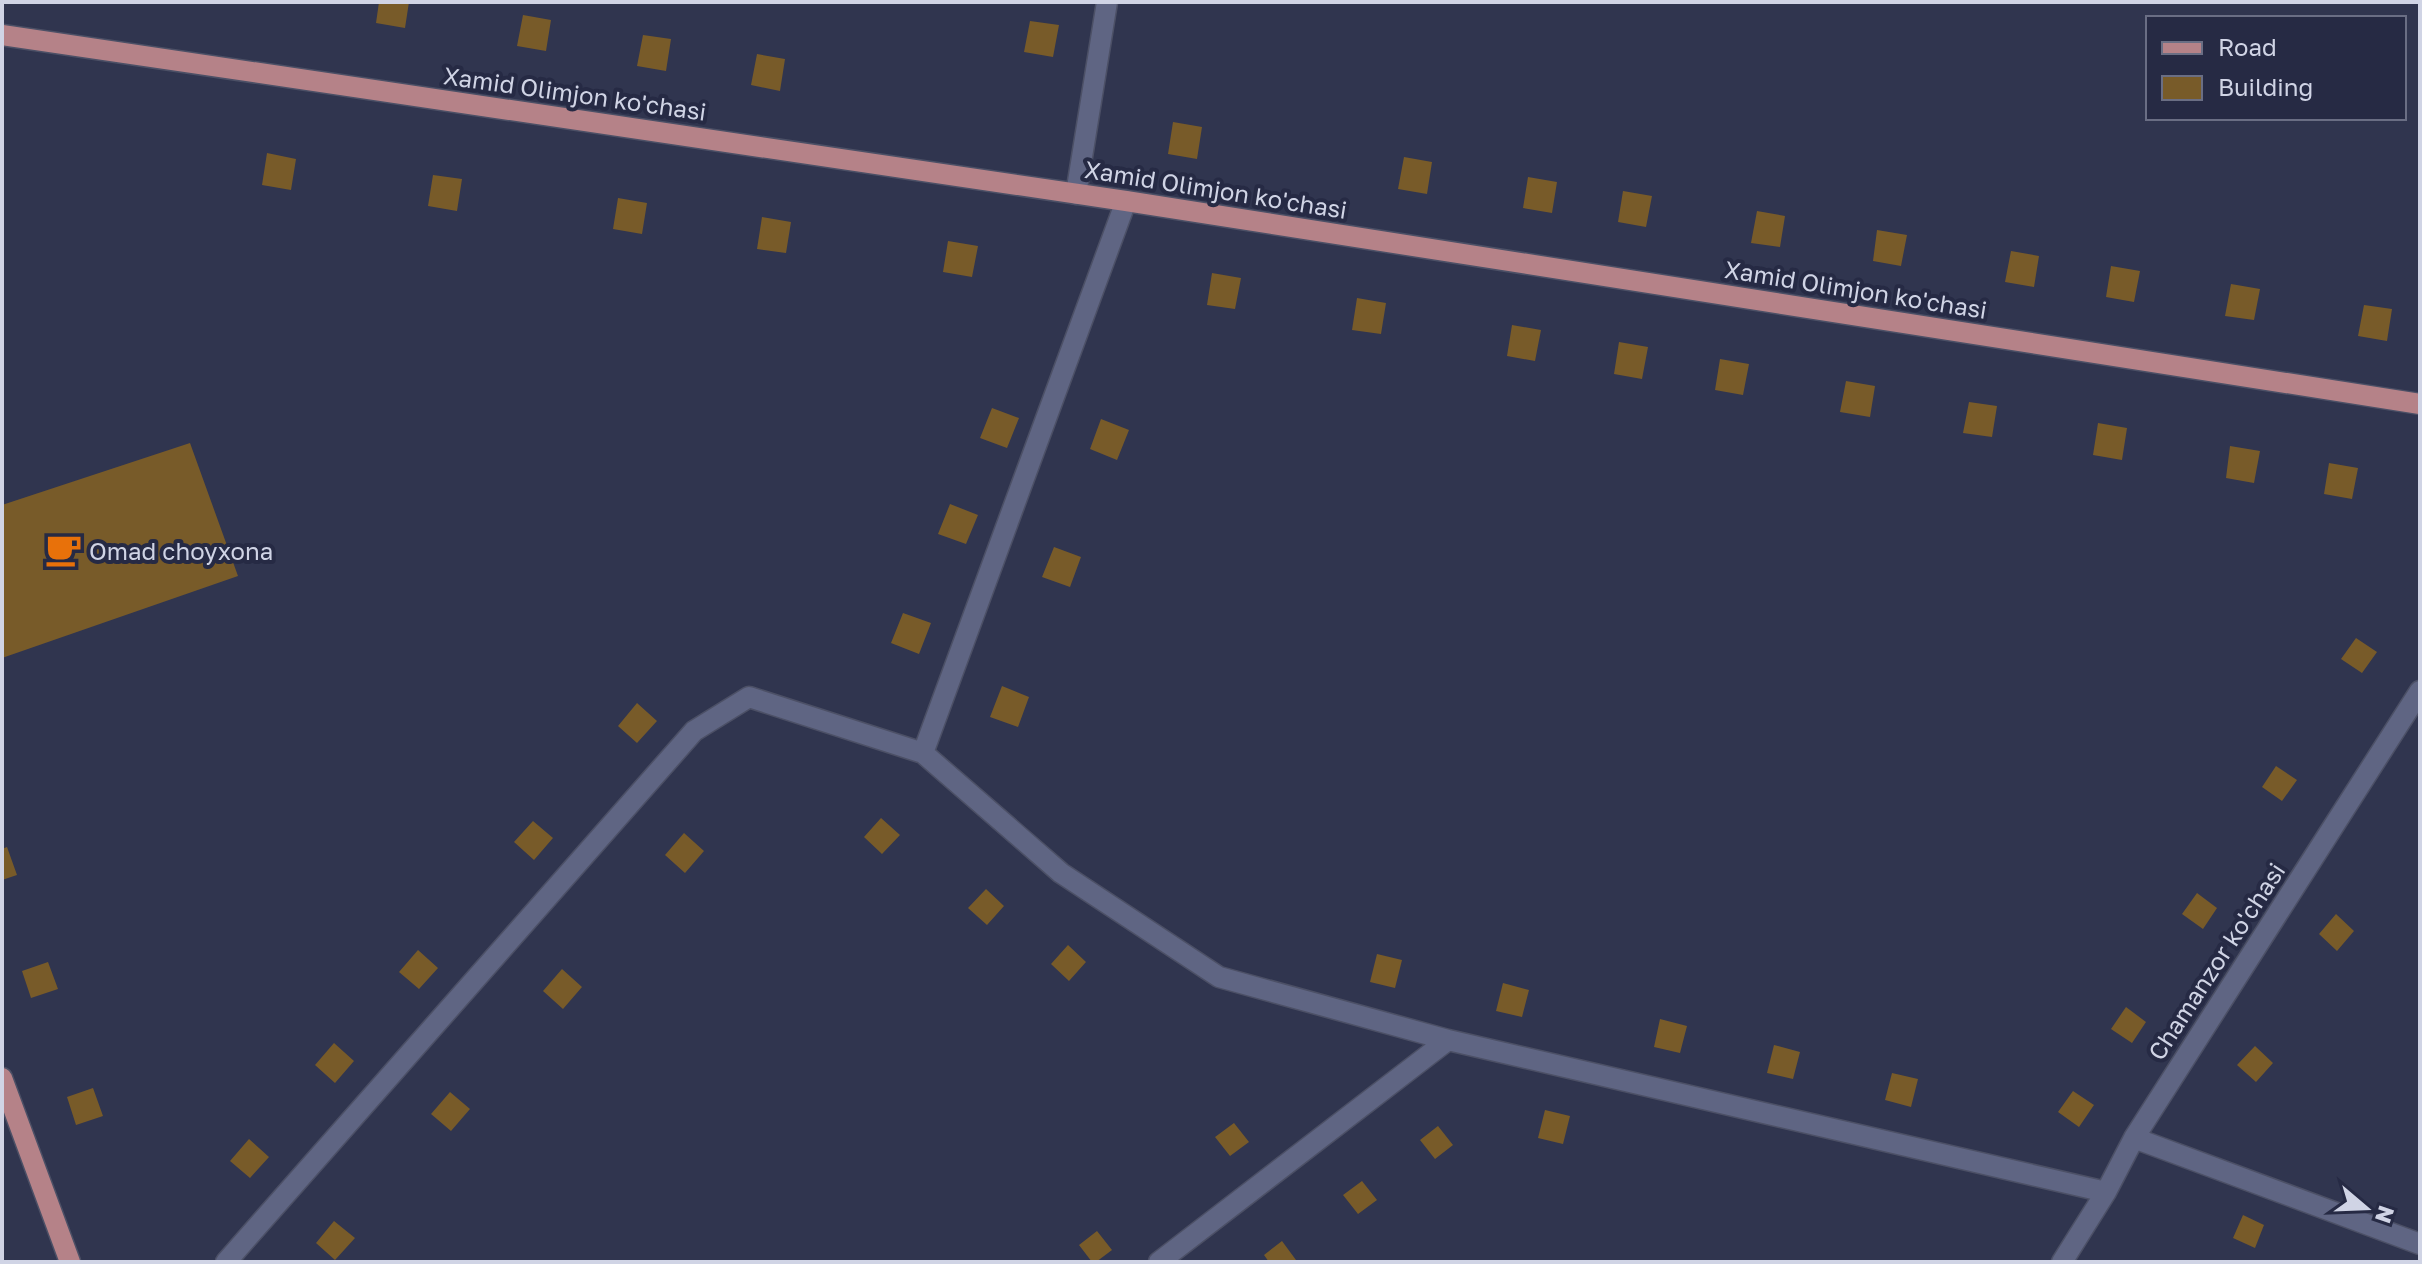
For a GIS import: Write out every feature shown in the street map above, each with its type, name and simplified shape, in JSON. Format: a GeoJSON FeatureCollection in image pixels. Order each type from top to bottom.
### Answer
{"type":"FeatureCollection","features":[{"type":"Feature","properties":{"kind":"main road","name":"Xamid Olimjon ko'chasi"},"geometry":{"type":"LineString","coordinates":[[2,35],[1126,201],[2420,404]]}},
{"type":"Feature","properties":{"kind":"main road"},"geometry":{"type":"LineString","coordinates":[[2,1078],[70,1262]]}},
{"type":"Feature","properties":{"kind":"street"},"geometry":{"type":"LineString","coordinates":[[1076,194],[1107,2]]}},
{"type":"Feature","properties":{"kind":"street"},"geometry":{"type":"LineString","coordinates":[[923,753],[1126,201]]}},
{"type":"Feature","properties":{"kind":"street","name":"Chamanzor ko'chasi"},"geometry":{"type":"LineString","coordinates":[[2062,1262],[2106,1192],[2134,1138],[2420,691]]}},
{"type":"Feature","properties":{"kind":"street"},"geometry":{"type":"LineString","coordinates":[[226,1262],[694,731],[749,697],[923,753],[1061,873],[1219,977],[1448,1040],[2106,1192]]}},
{"type":"Feature","properties":{"kind":"street"},"geometry":{"type":"LineString","coordinates":[[1159,1262],[1448,1040]]}},
{"type":"Feature","properties":{"kind":"street"},"geometry":{"type":"LineString","coordinates":[[2134,1138],[2420,1244]]}},
{"type":"Feature","properties":{"kind":"building"},"geometry":{"type":"Polygon","coordinates":[[[379,2],[409,2],[405,28],[376,23],[379,2]]]}},
{"type":"Feature","properties":{"kind":"building"},"geometry":{"type":"Polygon","coordinates":[[[523,15],[551,20],[546,51],[517,46],[523,15]]]}},
{"type":"Feature","properties":{"kind":"building"},"geometry":{"type":"Polygon","coordinates":[[[1030,21],[1059,25],[1053,57],[1024,52],[1030,21]]]}},
{"type":"Feature","properties":{"kind":"building"},"geometry":{"type":"Polygon","coordinates":[[[643,35],[671,39],[666,71],[637,66],[643,35]]]}},
{"type":"Feature","properties":{"kind":"building"},"geometry":{"type":"Polygon","coordinates":[[[757,54],[785,59],[780,91],[751,85],[757,54]]]}},
{"type":"Feature","properties":{"kind":"building"},"geometry":{"type":"Polygon","coordinates":[[[1173,122],[1202,127],[1197,159],[1168,154],[1173,122]]]}},
{"type":"Feature","properties":{"kind":"building"},"geometry":{"type":"Polygon","coordinates":[[[267,153],[296,159],[291,190],[262,185],[267,153]]]}},
{"type":"Feature","properties":{"kind":"building"},"geometry":{"type":"Polygon","coordinates":[[[1404,157],[1432,162],[1427,194],[1398,189],[1404,157]]]}},
{"type":"Feature","properties":{"kind":"building"},"geometry":{"type":"Polygon","coordinates":[[[433,175],[462,179],[457,211],[428,206],[433,175]]]}},
{"type":"Feature","properties":{"kind":"building"},"geometry":{"type":"Polygon","coordinates":[[[1528,177],[1557,182],[1552,213],[1523,208],[1528,177]]]}},
{"type":"Feature","properties":{"kind":"building"},"geometry":{"type":"Polygon","coordinates":[[[1623,191],[1652,196],[1646,227],[1618,222],[1623,191]]]}},
{"type":"Feature","properties":{"kind":"building"},"geometry":{"type":"Polygon","coordinates":[[[618,198],[647,203],[642,234],[613,229],[618,198]]]}},
{"type":"Feature","properties":{"kind":"building"},"geometry":{"type":"Polygon","coordinates":[[[1757,211],[1785,216],[1780,247],[1751,243],[1757,211]]]}},
{"type":"Feature","properties":{"kind":"building"},"geometry":{"type":"Polygon","coordinates":[[[762,217],[791,222],[786,253],[757,249],[762,217]]]}},
{"type":"Feature","properties":{"kind":"building"},"geometry":{"type":"Polygon","coordinates":[[[1877,230],[1907,235],[1901,266],[1873,261],[1877,230]]]}},
{"type":"Feature","properties":{"kind":"building"},"geometry":{"type":"Polygon","coordinates":[[[948,241],[978,246],[972,277],[943,272],[948,241]]]}},
{"type":"Feature","properties":{"kind":"building"},"geometry":{"type":"Polygon","coordinates":[[[2011,251],[2039,256],[2034,287],[2005,282],[2011,251]]]}},
{"type":"Feature","properties":{"kind":"building"},"geometry":{"type":"Polygon","coordinates":[[[2111,266],[2140,271],[2134,302],[2106,297],[2111,266]]]}},
{"type":"Feature","properties":{"kind":"building"},"geometry":{"type":"Polygon","coordinates":[[[1212,273],[1241,278],[1235,309],[1207,305],[1212,273]]]}},
{"type":"Feature","properties":{"kind":"building"},"geometry":{"type":"Polygon","coordinates":[[[2231,284],[2260,289],[2254,320],[2225,316],[2231,284]]]}},
{"type":"Feature","properties":{"kind":"building"},"geometry":{"type":"Polygon","coordinates":[[[1357,298],[1386,303],[1381,334],[1352,330],[1357,298]]]}},
{"type":"Feature","properties":{"kind":"building"},"geometry":{"type":"Polygon","coordinates":[[[2364,305],[2392,309],[2387,341],[2358,336],[2364,305]]]}},
{"type":"Feature","properties":{"kind":"building"},"geometry":{"type":"Polygon","coordinates":[[[1512,325],[1541,330],[1535,361],[1507,356],[1512,325]]]}},
{"type":"Feature","properties":{"kind":"building"},"geometry":{"type":"Polygon","coordinates":[[[1619,342],[1648,347],[1642,379],[1614,374],[1619,342]]]}},
{"type":"Feature","properties":{"kind":"building"},"geometry":{"type":"Polygon","coordinates":[[[1720,359],[1749,364],[1743,395],[1715,390],[1720,359]]]}},
{"type":"Feature","properties":{"kind":"building"},"geometry":{"type":"Polygon","coordinates":[[[1846,381],[1875,386],[1870,417],[1840,412],[1846,381]]]}},
{"type":"Feature","properties":{"kind":"building"},"geometry":{"type":"Polygon","coordinates":[[[1969,402],[1997,406],[1992,437],[1963,433],[1969,402]]]}},
{"type":"Feature","properties":{"kind":"building"},"geometry":{"type":"Polygon","coordinates":[[[992,408],[1019,418],[1007,448],[980,438],[992,408]]]}},
{"type":"Feature","properties":{"kind":"building"},"geometry":{"type":"Polygon","coordinates":[[[1101,419],[1129,430],[1117,460],[1090,449],[1101,419]]]}},
{"type":"Feature","properties":{"kind":"building"},"geometry":{"type":"Polygon","coordinates":[[[2098,423],[2127,428],[2122,460],[2093,455],[2098,423]]]}},
{"type":"Feature","properties":{"kind":"building"},"geometry":{"type":"Polygon","coordinates":[[[190,443],[238,576],[2,658],[2,505],[190,443]]]}},
{"type":"Feature","properties":{"kind":"building"},"geometry":{"type":"Polygon","coordinates":[[[2230,446],[2260,451],[2254,483],[2226,478],[2230,446]]]}},
{"type":"Feature","properties":{"kind":"building"},"geometry":{"type":"Polygon","coordinates":[[[2329,463],[2358,468],[2352,499],[2324,494],[2329,463]]]}},
{"type":"Feature","properties":{"kind":"building"},"geometry":{"type":"Polygon","coordinates":[[[950,504],[978,515],[966,544],[938,534],[950,504]]]}},
{"type":"Feature","properties":{"kind":"building"},"geometry":{"type":"Polygon","coordinates":[[[1054,547],[1081,557],[1070,587],[1042,577],[1054,547]]]}},
{"type":"Feature","properties":{"kind":"building"},"geometry":{"type":"Polygon","coordinates":[[[903,613],[931,623],[919,654],[891,643],[903,613]]]}},
{"type":"Feature","properties":{"kind":"building"},"geometry":{"type":"Polygon","coordinates":[[[2356,638],[2377,652],[2362,673],[2341,659],[2356,638]]]}},
{"type":"Feature","properties":{"kind":"building"},"geometry":{"type":"Polygon","coordinates":[[[1002,686],[1029,697],[1018,727],[990,717],[1002,686]]]}},
{"type":"Feature","properties":{"kind":"building"},"geometry":{"type":"Polygon","coordinates":[[[637,703],[657,721],[637,743],[618,726],[637,703]]]}},
{"type":"Feature","properties":{"kind":"building"},"geometry":{"type":"Polygon","coordinates":[[[2276,766],[2297,780],[2282,801],[2262,787],[2276,766]]]}},
{"type":"Feature","properties":{"kind":"building"},"geometry":{"type":"Polygon","coordinates":[[[881,818],[900,835],[882,854],[864,837],[881,818]]]}},
{"type":"Feature","properties":{"kind":"building"},"geometry":{"type":"Polygon","coordinates":[[[533,821],[553,838],[534,860],[514,842],[533,821]]]}},
{"type":"Feature","properties":{"kind":"building"},"geometry":{"type":"Polygon","coordinates":[[[684,833],[704,851],[685,873],[665,855],[684,833]]]}},
{"type":"Feature","properties":{"kind":"building"},"geometry":{"type":"Polygon","coordinates":[[[7,847],[17,875],[2,880],[2,849],[7,847]]]}},
{"type":"Feature","properties":{"kind":"building"},"geometry":{"type":"Polygon","coordinates":[[[986,889],[1004,906],[987,925],[968,908],[986,889]]]}},
{"type":"Feature","properties":{"kind":"building"},"geometry":{"type":"Polygon","coordinates":[[[2197,893],[2217,908],[2203,929],[2182,914],[2197,893]]]}},
{"type":"Feature","properties":{"kind":"building"},"geometry":{"type":"Polygon","coordinates":[[[2336,914],[2354,931],[2337,951],[2319,934],[2336,914]]]}},
{"type":"Feature","properties":{"kind":"building"},"geometry":{"type":"Polygon","coordinates":[[[1068,945],[1086,962],[1069,981],[1051,964],[1068,945]]]}},
{"type":"Feature","properties":{"kind":"building"},"geometry":{"type":"Polygon","coordinates":[[[418,950],[438,968],[419,989],[399,972],[418,950]]]}},
{"type":"Feature","properties":{"kind":"building"},"geometry":{"type":"Polygon","coordinates":[[[1377,954],[1402,960],[1395,988],[1370,982],[1377,954]]]}},
{"type":"Feature","properties":{"kind":"building"},"geometry":{"type":"Polygon","coordinates":[[[48,962],[58,989],[31,998],[22,971],[48,962]]]}},
{"type":"Feature","properties":{"kind":"building"},"geometry":{"type":"Polygon","coordinates":[[[562,969],[582,987],[563,1009],[543,991],[562,969]]]}},
{"type":"Feature","properties":{"kind":"building"},"geometry":{"type":"Polygon","coordinates":[[[1503,983],[1529,990],[1522,1017],[1496,1011],[1503,983]]]}},
{"type":"Feature","properties":{"kind":"building"},"geometry":{"type":"Polygon","coordinates":[[[2126,1007],[2146,1022],[2132,1043],[2111,1029],[2126,1007]]]}},
{"type":"Feature","properties":{"kind":"building"},"geometry":{"type":"Polygon","coordinates":[[[1660,1019],[1687,1026],[1680,1053],[1654,1047],[1660,1019]]]}},
{"type":"Feature","properties":{"kind":"building"},"geometry":{"type":"Polygon","coordinates":[[[334,1043],[354,1061],[335,1083],[315,1065],[334,1043]]]}},
{"type":"Feature","properties":{"kind":"building"},"geometry":{"type":"Polygon","coordinates":[[[1774,1045],[1800,1052],[1793,1079],[1767,1073],[1774,1045]]]}},
{"type":"Feature","properties":{"kind":"building"},"geometry":{"type":"Polygon","coordinates":[[[2255,1046],[2273,1063],[2256,1082],[2237,1065],[2255,1046]]]}},
{"type":"Feature","properties":{"kind":"building"},"geometry":{"type":"Polygon","coordinates":[[[1892,1073],[1918,1079],[1911,1107],[1885,1100],[1892,1073]]]}},
{"type":"Feature","properties":{"kind":"building"},"geometry":{"type":"Polygon","coordinates":[[[93,1088],[103,1116],[76,1125],[67,1097],[93,1088]]]}},
{"type":"Feature","properties":{"kind":"building"},"geometry":{"type":"Polygon","coordinates":[[[2073,1091],[2094,1105],[2079,1127],[2058,1112],[2073,1091]]]}},
{"type":"Feature","properties":{"kind":"building"},"geometry":{"type":"Polygon","coordinates":[[[450,1092],[470,1109],[451,1131],[431,1114],[450,1092]]]}},
{"type":"Feature","properties":{"kind":"building"},"geometry":{"type":"Polygon","coordinates":[[[1545,1110],[1570,1116],[1563,1144],[1538,1138],[1545,1110]]]}},
{"type":"Feature","properties":{"kind":"building"},"geometry":{"type":"Polygon","coordinates":[[[1234,1123],[1249,1142],[1230,1156],[1215,1137],[1234,1123]]]}},
{"type":"Feature","properties":{"kind":"building"},"geometry":{"type":"Polygon","coordinates":[[[1438,1126],[1453,1145],[1435,1159],[1420,1140],[1438,1126]]]}},
{"type":"Feature","properties":{"kind":"building"},"geometry":{"type":"Polygon","coordinates":[[[249,1139],[269,1157],[250,1178],[230,1161],[249,1139]]]}},
{"type":"Feature","properties":{"kind":"building"},"geometry":{"type":"Polygon","coordinates":[[[1362,1181],[1377,1200],[1358,1214],[1343,1195],[1362,1181]]]}},
{"type":"Feature","properties":{"kind":"building"},"geometry":{"type":"Polygon","coordinates":[[[2243,1215],[2264,1225],[2255,1248],[2233,1238],[2243,1215]]]}},
{"type":"Feature","properties":{"kind":"building"},"geometry":{"type":"Polygon","coordinates":[[[334,1221],[355,1238],[335,1260],[316,1243],[334,1221]]]}},
{"type":"Feature","properties":{"kind":"building"},"geometry":{"type":"Polygon","coordinates":[[[1097,1231],[1112,1250],[1092,1262],[1079,1245],[1097,1231]]]}},
{"type":"Feature","properties":{"kind":"building"},"geometry":{"type":"Polygon","coordinates":[[[1282,1241],[1296,1260],[1269,1262],[1264,1255],[1282,1241]]]}},
{"type":"Feature","properties":{"kind":"place","name":"Omad choyxona"},"geometry":{"type":"Point","coordinates":[63,550]}}]}
